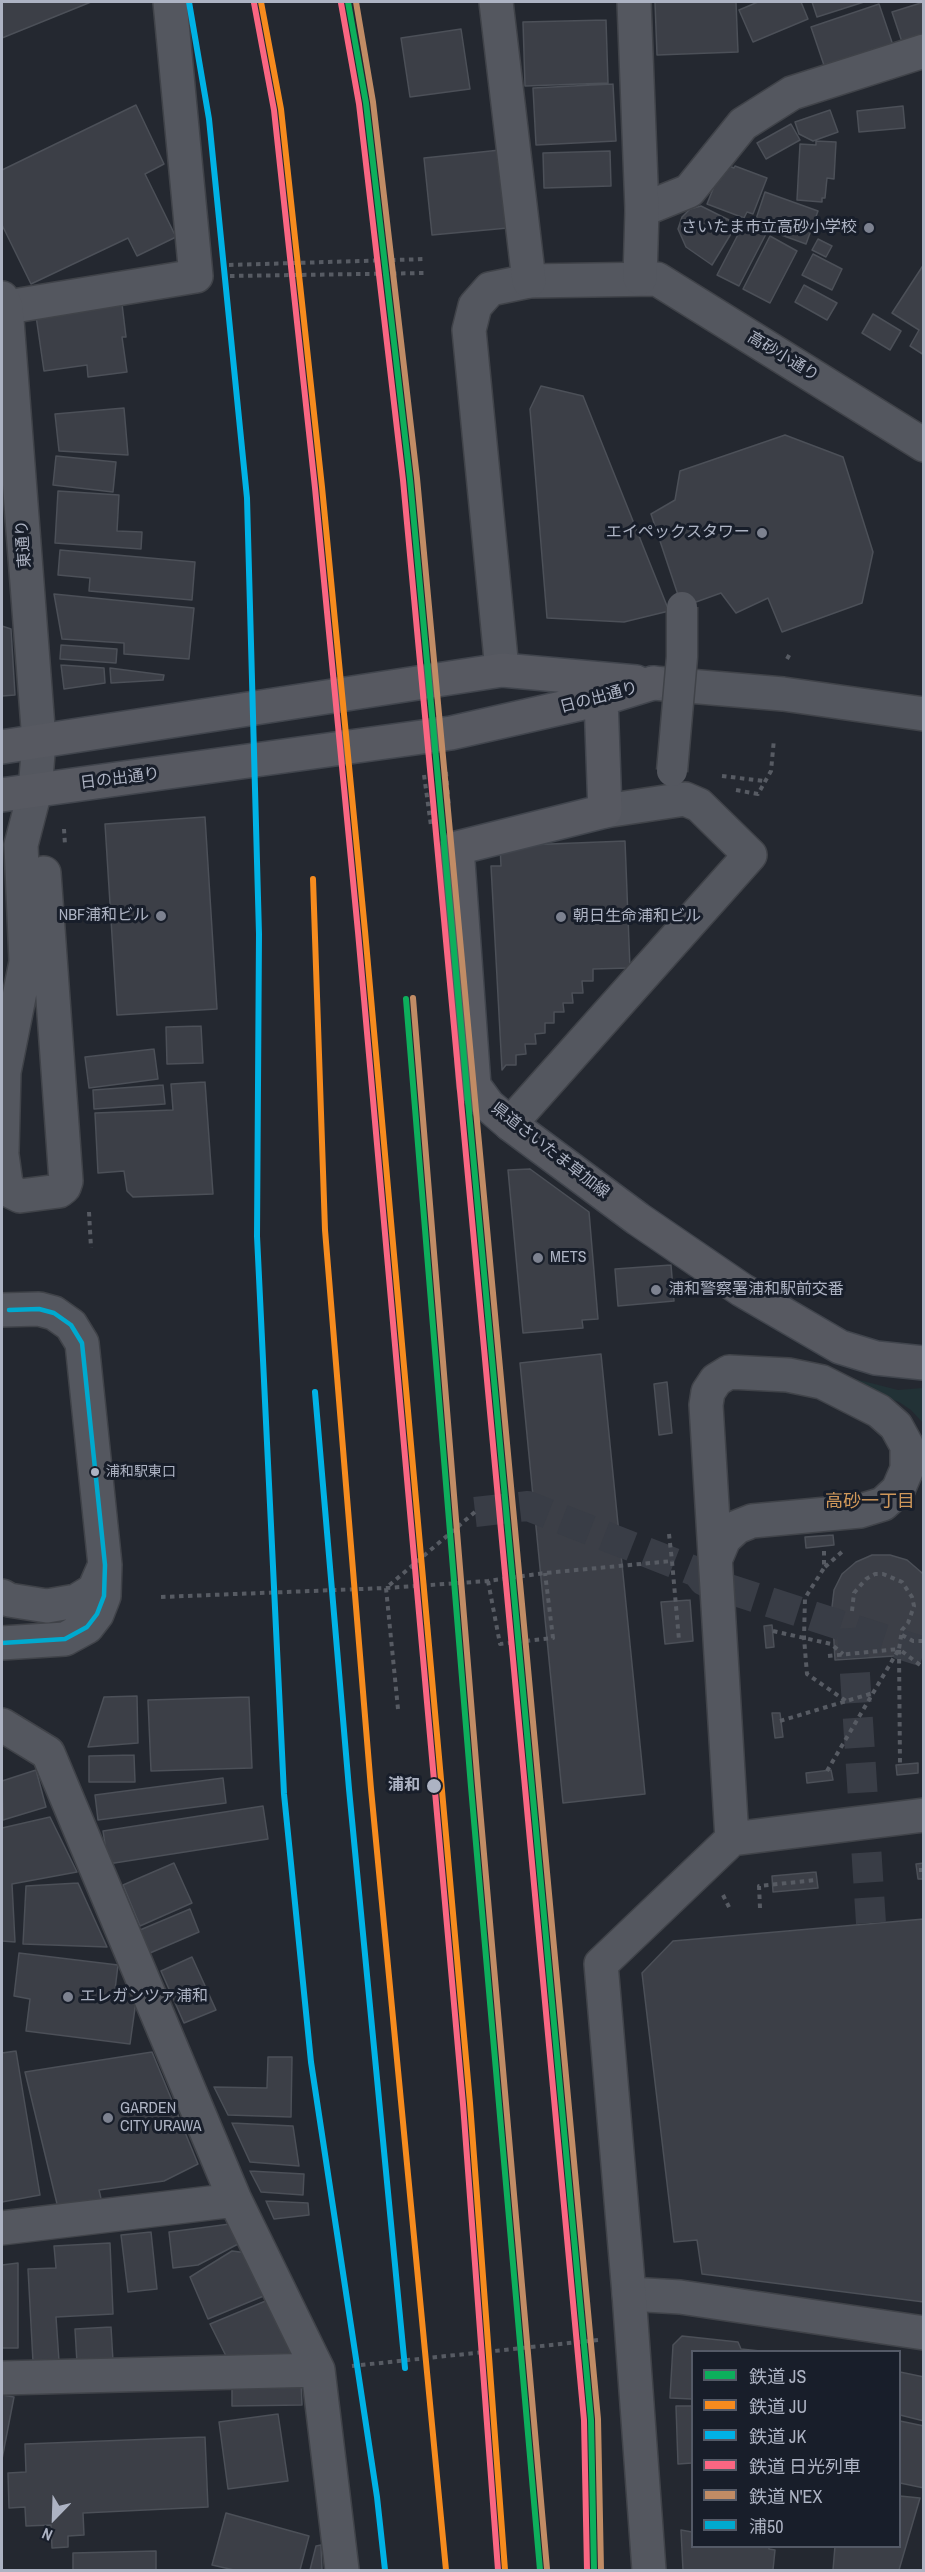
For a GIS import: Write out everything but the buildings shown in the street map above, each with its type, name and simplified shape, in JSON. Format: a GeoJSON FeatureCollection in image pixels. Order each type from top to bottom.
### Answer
{"type":"FeatureCollection","features":[{"type":"Feature","properties":{"kind":"main road","name":"日の出通り"},"geometry":{"type":"LineString","coordinates":[[2,747],[502,669],[653,683]]}},
{"type":"Feature","properties":{"kind":"main road","name":"日の出通り"},"geometry":{"type":"LineString","coordinates":[[2,795],[451,733],[601,699],[653,683]]}},
{"type":"Feature","properties":{"kind":"main road"},"geometry":{"type":"LineString","coordinates":[[601,699],[604,811]]}},
{"type":"Feature","properties":{"kind":"main road","name":"県道さいたま草加線"},"geometry":{"type":"LineString","coordinates":[[604,811],[456,848],[474,1086],[488,1105],[510,1124],[638,1219],[742,1290],[840,1347],[876,1358],[924,1364]]}},
{"type":"Feature","properties":{"kind":"street"},"geometry":{"type":"LineString","coordinates":[[3,304],[196,271],[170,2]]}},
{"type":"Feature","properties":{"kind":"street"},"geometry":{"type":"LineString","coordinates":[[496,2],[529,281]]}},
{"type":"Feature","properties":{"kind":"street"},"geometry":{"type":"LineString","coordinates":[[634,2],[642,210],[640,278]]}},
{"type":"Feature","properties":{"kind":"street"},"geometry":{"type":"LineString","coordinates":[[642,210],[689,191],[742,124],[792,93],[924,51]]}},
{"type":"Feature","properties":{"kind":"street","name":"高砂小通り"},"geometry":{"type":"LineString","coordinates":[[502,669],[469,330],[475,306],[489,289],[529,281],[657,279],[924,445]]}},
{"type":"Feature","properties":{"kind":"street","name":"東通り"},"geometry":{"type":"LineString","coordinates":[[3,304],[39,741],[35,791]]}},
{"type":"Feature","properties":{"kind":"street"},"geometry":{"type":"LineString","coordinates":[[672,771],[682,657],[682,607]]}},
{"type":"Feature","properties":{"kind":"street"},"geometry":{"type":"LineString","coordinates":[[653,683],[783,694],[924,714]]}},
{"type":"Feature","properties":{"kind":"street"},"geometry":{"type":"LineString","coordinates":[[35,791],[42,846],[66,1181],[64,1187],[59,1191],[20,1196],[12,1192],[6,1184],[2,1153],[4,1072],[26,962],[21,844],[35,791]]}},
{"type":"Feature","properties":{"kind":"street"},"geometry":{"type":"LineString","coordinates":[[510,1124],[750,855],[699,805],[685,800],[604,811]]}},
{"type":"Feature","properties":{"kind":"street"},"geometry":{"type":"LineString","coordinates":[[2,1310],[39,1309],[54,1313],[71,1325],[82,1343],[105,1565],[104,1596],[97,1614],[87,1627],[65,1639],[2,1643]]}},
{"type":"Feature","properties":{"kind":"street"},"geometry":{"type":"LineString","coordinates":[[822,1382],[840,1347]]}},
{"type":"Feature","properties":{"kind":"street"},"geometry":{"type":"LineString","coordinates":[[716,1558],[724,1539],[737,1527],[752,1521],[860,1512],[883,1504],[898,1490],[907,1469],[907,1446],[896,1426],[879,1412],[822,1382],[788,1376],[729,1372],[716,1380],[708,1392],[706,1405],[732,1839]]}},
{"type":"Feature","properties":{"kind":"street"},"geometry":{"type":"LineString","coordinates":[[2,1596],[9,1600],[47,1606],[76,1601],[94,1590],[105,1565]]}},
{"type":"Feature","properties":{"kind":"street"},"geometry":{"type":"LineString","coordinates":[[2,1725],[48,1752],[235,2200],[318,2370],[342,2571]]}},
{"type":"Feature","properties":{"kind":"street"},"geometry":{"type":"LineString","coordinates":[[649,2571],[629,2294],[601,1964],[732,1839],[924,1815]]}},
{"type":"Feature","properties":{"kind":"street"},"geometry":{"type":"LineString","coordinates":[[2,2228],[235,2200]]}},
{"type":"Feature","properties":{"kind":"street"},"geometry":{"type":"LineString","coordinates":[[629,2294],[680,2297],[924,2333]]}},
{"type":"Feature","properties":{"kind":"street"},"geometry":{"type":"LineString","coordinates":[[2,2378],[318,2370]]}},
{"type":"Feature","properties":{"kind":"path"},"geometry":{"type":"LineString","coordinates":[[196,271],[426,259]]}},
{"type":"Feature","properties":{"kind":"path"},"geometry":{"type":"LineString","coordinates":[[196,271],[427,273]]}},
{"type":"Feature","properties":{"kind":"path"},"geometry":{"type":"LineString","coordinates":[[771,771],[774,739]]}},
{"type":"Feature","properties":{"kind":"path"},"geometry":{"type":"LineString","coordinates":[[446,772],[449,807]]}},
{"type":"Feature","properties":{"kind":"path"},"geometry":{"type":"LineString","coordinates":[[750,779],[764,782]]}},
{"type":"Feature","properties":{"kind":"path"},"geometry":{"type":"LineString","coordinates":[[386,1588],[475,1512]]}},
{"type":"Feature","properties":{"kind":"path"},"geometry":{"type":"LineString","coordinates":[[669,1534],[679,1640]]}},
{"type":"Feature","properties":{"kind":"path"},"geometry":{"type":"LineString","coordinates":[[824,1546],[824,1568],[805,1598],[804,1638],[807,1674],[846,1701]]}},
{"type":"Feature","properties":{"kind":"path"},"geometry":{"type":"LineString","coordinates":[[161,1598],[488,1581],[672,1561]]}},
{"type":"Feature","properties":{"kind":"path"},"geometry":{"type":"LineString","coordinates":[[488,1581],[500,1644],[553,1638],[546,1573]]}},
{"type":"Feature","properties":{"kind":"path"},"geometry":{"type":"LineString","coordinates":[[852,1611],[854,1593],[866,1579],[875,1574],[902,1581],[914,1606],[899,1649],[900,1765]]}},
{"type":"Feature","properties":{"kind":"path"},"geometry":{"type":"LineString","coordinates":[[386,1588],[398,1709]]}},
{"type":"Feature","properties":{"kind":"path"},"geometry":{"type":"LineString","coordinates":[[773,1630],[831,1644],[843,1654]]}},
{"type":"Feature","properties":{"kind":"path"},"geometry":{"type":"LineString","coordinates":[[902,1635],[913,1641],[924,1641]]}},
{"type":"Feature","properties":{"kind":"path"},"geometry":{"type":"LineString","coordinates":[[827,1771],[899,1649]]}},
{"type":"Feature","properties":{"kind":"path"},"geometry":{"type":"LineString","coordinates":[[828,1656],[899,1649],[924,1668]]}},
{"type":"Feature","properties":{"kind":"path"},"geometry":{"type":"LineString","coordinates":[[780,1721],[874,1693]]}},
{"type":"Feature","properties":{"kind":"path"},"geometry":{"type":"LineString","coordinates":[[760,1908],[759,1886],[816,1880]]}},
{"type":"Feature","properties":{"kind":"path"},"geometry":{"type":"LineString","coordinates":[[318,2370],[600,2339]]}},
{"type":"Feature","properties":{"kind":"shaded area"},"geometry":{"type":"Polygon","coordinates":[[[852,1380],[898,1390],[923,1388],[923,1423],[911,1410],[899,1402],[857,1387],[852,1380]]]}},
{"type":"Feature","properties":{"kind":"tunnel"},"geometry":{"type":"LineString","coordinates":[[475,1512],[528,1506],[697,1572],[704,1581],[924,1652]]}},
{"type":"Feature","properties":{"kind":"tunnel"},"geometry":{"type":"LineString","coordinates":[[852,1628],[871,1923]]}},
{"type":"Feature","properties":{"kind":"rail line","name":"JK"},"geometry":{"type":"LineString","coordinates":[[189,2],[209,119],[247,498],[259,934],[257,1236],[284,1794],[311,2062],[377,2497],[385,2570]]}},
{"type":"Feature","properties":{"kind":"rail line","name":"JU"},"geometry":{"type":"LineString","coordinates":[[261,2],[281,109],[322,487],[365,931],[470,2103],[505,2570]]}},
{"type":"Feature","properties":{"kind":"rail line","name":"JS"},"geometry":{"type":"LineString","coordinates":[[348,2],[366,103],[410,479],[591,2420],[594,2570]]}},
{"type":"Feature","properties":{"kind":"rail line","name":"N'EX"},"geometry":{"type":"LineString","coordinates":[[356,2],[373,102],[417,478],[598,2419],[601,2570]]}},
{"type":"Feature","properties":{"kind":"rail line","name":"日光列車"},"geometry":{"type":"LineString","coordinates":[[254,3],[274,110],[315,488],[358,932],[463,2104],[498,2570]]}},
{"type":"Feature","properties":{"kind":"rail line","name":"日光列車"},"geometry":{"type":"LineString","coordinates":[[341,3],[359,104],[403,480],[584,2420],[587,2570]]}},
{"type":"Feature","properties":{"kind":"rail line","name":"JU"},"geometry":{"type":"LineString","coordinates":[[313,879],[325,1230],[371,1789],[446,2570]]}},
{"type":"Feature","properties":{"kind":"rail line","name":"N'EX"},"geometry":{"type":"LineString","coordinates":[[413,998],[478,1786],[547,2569]]}},
{"type":"Feature","properties":{"kind":"rail line","name":"JS"},"geometry":{"type":"LineString","coordinates":[[406,999],[471,1787],[540,2570]]}},
{"type":"Feature","properties":{"kind":"rail line","name":"JK"},"geometry":{"type":"LineString","coordinates":[[315,1392],[349,1789],[405,2368]]}},
{"type":"Feature","properties":{"kind":"transit line","name":"浦50"},"geometry":{"type":"LineString","coordinates":[[2,1643],[65,1639],[87,1627],[97,1614],[104,1596],[105,1565],[82,1343],[71,1325],[54,1313],[39,1309],[9,1310]]}},
{"type":"Feature","properties":{"kind":"place","name":"さいたま市立高砂小学校"},"geometry":{"type":"Point","coordinates":[869,228]}},
{"type":"Feature","properties":{"kind":"place","name":"エイペックスタワー"},"geometry":{"type":"Point","coordinates":[762,533]}},
{"type":"Feature","properties":{"kind":"place","name":"NBF浦和ビル"},"geometry":{"type":"Point","coordinates":[161,916]}},
{"type":"Feature","properties":{"kind":"place","name":"朝日生命浦和ビル"},"geometry":{"type":"Point","coordinates":[561,917]}},
{"type":"Feature","properties":{"kind":"place","name":"METS"},"geometry":{"type":"Point","coordinates":[538,1258]}},
{"type":"Feature","properties":{"kind":"place","name":"浦和警察署浦和駅前交番"},"geometry":{"type":"Point","coordinates":[656,1290]}},
{"type":"Feature","properties":{"kind":"place","name":"浦和駅東口"},"geometry":{"type":"Point","coordinates":[95,1472]}},
{"type":"Feature","properties":{"kind":"place","name":"浦和"},"geometry":{"type":"Point","coordinates":[434,1786]}},
{"type":"Feature","properties":{"kind":"place","name":"エレガンツァ浦和"},"geometry":{"type":"Point","coordinates":[68,1997]}},
{"type":"Feature","properties":{"kind":"place","name":"GARDEN CITY URAWA"},"geometry":{"type":"Point","coordinates":[108,2118]}},
{"type":"Feature","properties":{"kind":"district","name":"高砂一丁目"},"geometry":{"type":"Point","coordinates":[870,1502]}}]}
